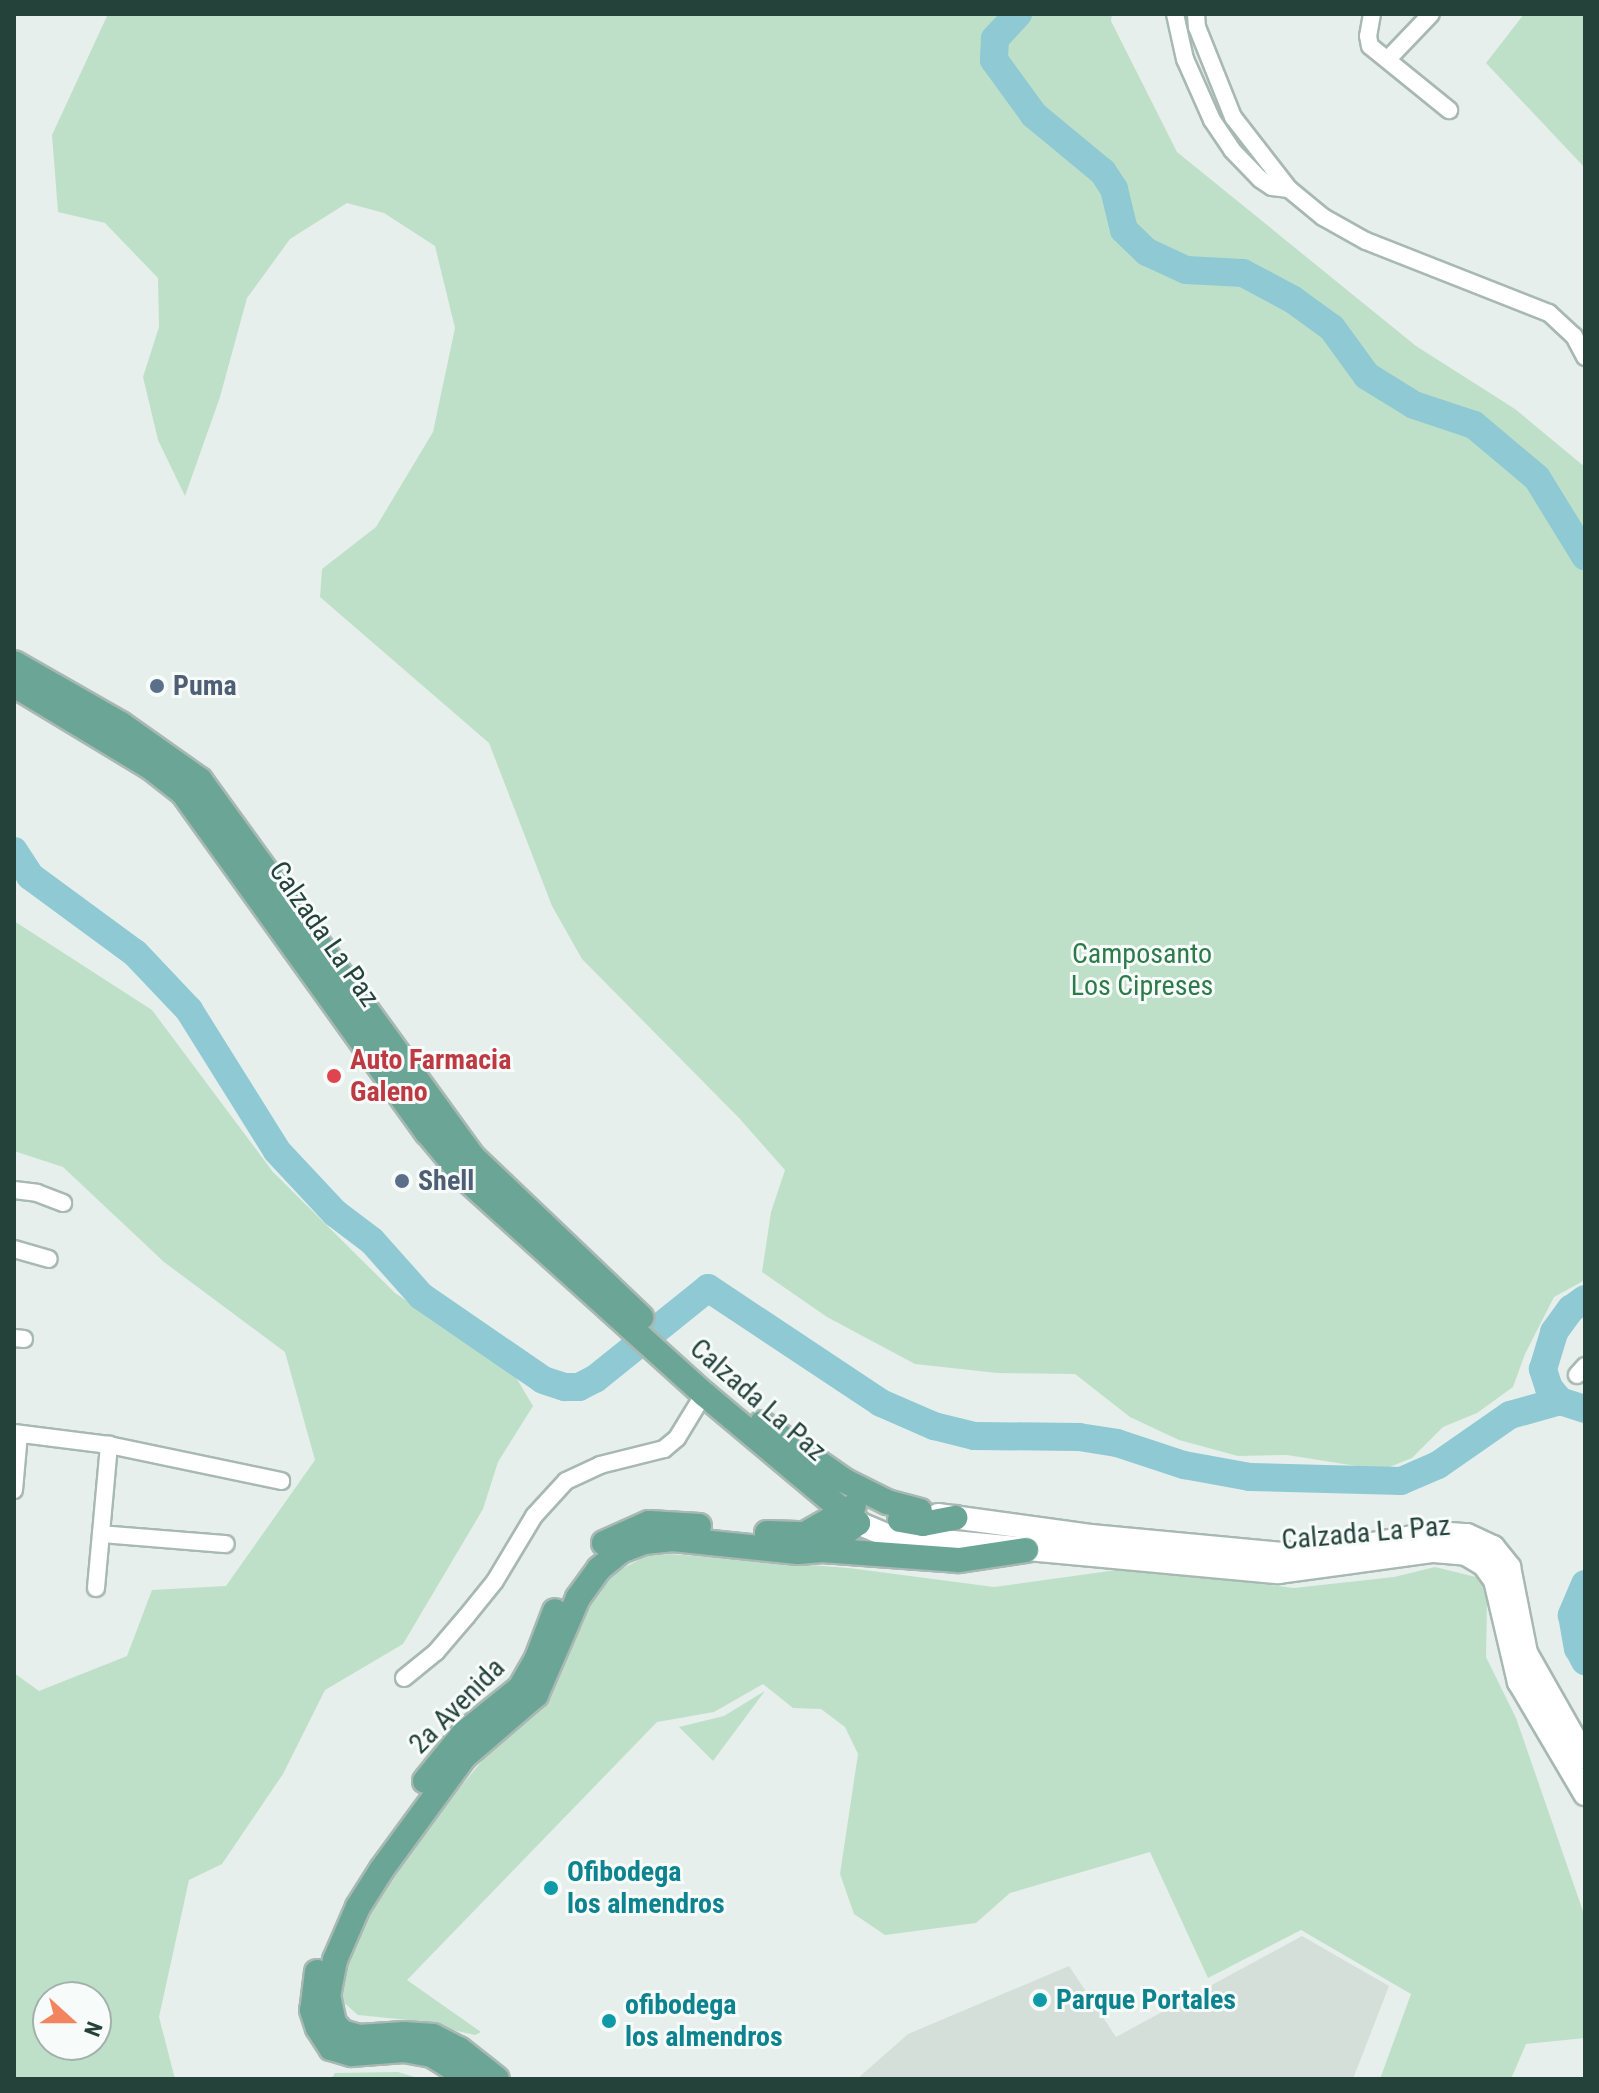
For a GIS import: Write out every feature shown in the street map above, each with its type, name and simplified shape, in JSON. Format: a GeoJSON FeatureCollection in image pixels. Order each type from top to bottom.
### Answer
{"type":"FeatureCollection","features":[{"type":"Feature","properties":{"kind":"main road","name":"Calzada La Paz"},"geometry":{"type":"LineString","coordinates":[[14,663],[131,731],[200,780],[474,1158],[618,1307]]}},
{"type":"Feature","properties":{"kind":"main road","name":"Calzada La Paz"},"geometry":{"type":"LineString","coordinates":[[14,685],[150,767],[183,793],[427,1132],[487,1201],[618,1307],[673,1356],[805,1456],[873,1496],[920,1511],[1122,1539],[1282,1554],[1332,1551],[1436,1533],[1467,1535],[1493,1547],[1509,1567],[1526,1653],[1585,1757]]}},
{"type":"Feature","properties":{"kind":"main road","name":"Calzada La Paz"},"geometry":{"type":"LineString","coordinates":[[673,1356],[704,1394],[850,1516],[888,1536],[1278,1572],[1434,1551],[1471,1556],[1484,1565],[1497,1587],[1519,1682],[1585,1794]]}},
{"type":"Feature","properties":{"kind":"main road"},"geometry":{"type":"LineString","coordinates":[[822,1550],[850,1516],[854,1506],[877,1515],[923,1524],[955,1518]]}},
{"type":"Feature","properties":{"kind":"main road","name":"2a Avenida"},"geometry":{"type":"LineString","coordinates":[[470,2079],[442,2059],[418,2052],[337,2051],[323,2037],[315,2019],[313,1986],[327,1942],[346,1901],[392,1825],[450,1747],[530,1676],[563,1595],[589,1556],[610,1538],[636,1527],[663,1523],[805,1534],[850,1516]]}},
{"type":"Feature","properties":{"kind":"main road","name":"2a Avenida"},"geometry":{"type":"LineString","coordinates":[[497,2079],[459,2049],[433,2036],[359,2037],[342,2032],[334,2023],[328,1995],[335,1960],[358,1907],[382,1869],[464,1757],[536,1695],[578,1598],[599,1569],[621,1551],[644,1542],[673,1539],[798,1552],[822,1550],[959,1560],[1026,1550]]}},
{"type":"Feature","properties":{"kind":"street"},"geometry":{"type":"LineString","coordinates":[[1175,14],[1185,59],[1212,120],[1232,150],[1260,179],[1272,187],[1289,189]]}},
{"type":"Feature","properties":{"kind":"street"},"geometry":{"type":"LineString","coordinates":[[1196,14],[1197,27],[1233,117],[1289,189],[1323,217],[1366,241],[1549,313],[1574,336],[1585,357]]}},
{"type":"Feature","properties":{"kind":"street"},"geometry":{"type":"LineString","coordinates":[[1372,14],[1368,43],[1449,110]]}},
{"type":"Feature","properties":{"kind":"street"},"geometry":{"type":"LineString","coordinates":[[1388,59],[1431,14]]}},
{"type":"Feature","properties":{"kind":"street"},"geometry":{"type":"LineString","coordinates":[[14,1190],[37,1193],[63,1203]]}},
{"type":"Feature","properties":{"kind":"street"},"geometry":{"type":"LineString","coordinates":[[14,1249],[49,1259]]}},
{"type":"Feature","properties":{"kind":"street"},"geometry":{"type":"LineString","coordinates":[[404,1678],[436,1652],[476,1605],[495,1581],[534,1516],[566,1481],[600,1465],[664,1449],[677,1438],[704,1394]]}},
{"type":"Feature","properties":{"kind":"street"},"geometry":{"type":"LineString","coordinates":[[14,1490],[17,1433],[109,1445],[281,1481]]}},
{"type":"Feature","properties":{"kind":"street"},"geometry":{"type":"LineString","coordinates":[[96,1588],[109,1445]]}},
{"type":"Feature","properties":{"kind":"street"},"geometry":{"type":"LineString","coordinates":[[101,1534],[226,1544]]}},
{"type":"Feature","properties":{"kind":"shaded area"},"geometry":{"type":"Polygon","coordinates":[[[1302,1936],[1389,1986],[1353,2079],[857,2079],[908,2034],[1069,1966],[1116,2037],[1302,1936]]]}},
{"type":"Feature","properties":{"kind":"green space","name":"Camposanto Los Cipreses"},"geometry":{"type":"Polygon","coordinates":[[[108,14],[1112,14],[1111,21],[1177,152],[1416,346],[1515,409],[1585,467],[1585,1280],[1554,1297],[1525,1354],[1513,1387],[1477,1413],[1443,1427],[1412,1458],[1382,1470],[1287,1455],[1238,1456],[1179,1440],[1130,1417],[1075,1374],[997,1373],[915,1364],[827,1317],[762,1272],[771,1212],[785,1170],[739,1118],[582,959],[552,906],[489,743],[320,597],[322,569],[376,527],[433,432],[455,328],[435,246],[384,213],[347,203],[290,239],[247,298],[220,397],[185,496],[158,440],[143,377],[159,327],[158,278],[105,223],[58,212],[52,135],[108,14]]]}},
{"type":"Feature","properties":{"kind":"green space"},"geometry":{"type":"Polygon","coordinates":[[[1524,14],[1585,14],[1585,168],[1486,63],[1524,14]]]}},
{"type":"Feature","properties":{"kind":"green space"},"geometry":{"type":"Polygon","coordinates":[[[14,921],[152,1010],[273,1172],[395,1293],[514,1374],[533,1406],[498,1462],[483,1509],[403,1644],[325,1690],[283,1774],[222,1864],[189,1880],[159,2017],[175,2079],[14,2079],[14,1673],[39,1691],[127,1656],[152,1590],[226,1586],[315,1460],[285,1352],[164,1262],[63,1167],[14,1151],[14,921]]]}},
{"type":"Feature","properties":{"kind":"green space"},"geometry":{"type":"Polygon","coordinates":[[[670,1554],[849,1568],[994,1587],[1131,1568],[1294,1588],[1394,1577],[1435,1567],[1480,1578],[1487,1601],[1486,1657],[1516,1718],[1585,1917],[1585,2038],[1526,2044],[1511,2079],[1380,2079],[1411,1994],[1301,1930],[1208,1978],[1150,1852],[1010,1893],[976,1923],[885,1935],[854,1914],[840,1874],[858,1754],[845,1727],[821,1709],[793,1708],[763,1684],[714,1712],[657,1722],[407,1980],[481,2032],[475,2035],[408,2020],[358,2015],[342,2001],[339,1982],[383,1879],[487,1755],[530,1718],[559,1678],[592,1597],[618,1571],[646,1556],[670,1554]]]}},
{"type":"Feature","properties":{"kind":"green space"},"geometry":{"type":"Polygon","coordinates":[[[765,1691],[713,1761],[679,1727],[724,1716],[765,1691]]]}},
{"type":"Feature","properties":{"kind":"green space"},"geometry":{"type":"Polygon","coordinates":[[[398,2072],[421,2079],[331,2079],[335,2073],[398,2072]]]}},
{"type":"Feature","properties":{"kind":"waterway"},"geometry":{"type":"LineString","coordinates":[[1018,14],[995,39],[994,60],[1034,115],[1103,172],[1114,189],[1124,230],[1147,252],[1186,270],[1243,273],[1292,299],[1332,328],[1367,376],[1414,405],[1474,425],[1537,478],[1585,556]]}},
{"type":"Feature","properties":{"kind":"waterway"},"geometry":{"type":"LineString","coordinates":[[14,851],[30,876],[135,953],[189,1010],[277,1151],[335,1213],[372,1241],[421,1296],[543,1380],[565,1387],[579,1387],[595,1379],[708,1288],[881,1403],[934,1426],[974,1436],[1079,1437],[1117,1443],[1184,1465],[1250,1477],[1401,1481],[1438,1465],[1510,1415],[1560,1401],[1585,1409]]}},
{"type":"Feature","properties":{"kind":"waterway"},"geometry":{"type":"LineString","coordinates":[[1560,1401],[1549,1388],[1543,1369],[1554,1332],[1571,1309],[1585,1299]]}},
{"type":"Feature","properties":{"kind":"waterway"},"geometry":{"type":"LineString","coordinates":[[1585,1584],[1572,1615],[1578,1648],[1585,1661]]}},
{"type":"Feature","properties":{"kind":"place","name":"Puma"},"geometry":{"type":"Point","coordinates":[157,686]}},
{"type":"Feature","properties":{"kind":"place","name":"Auto Farmacia Galeno"},"geometry":{"type":"Point","coordinates":[334,1076]}},
{"type":"Feature","properties":{"kind":"place","name":"Shell"},"geometry":{"type":"Point","coordinates":[402,1181]}},
{"type":"Feature","properties":{"kind":"place","name":"Ofibodega los almendros"},"geometry":{"type":"Point","coordinates":[551,1888]}},
{"type":"Feature","properties":{"kind":"place","name":"Parque Portales"},"geometry":{"type":"Point","coordinates":[1040,2000]}},
{"type":"Feature","properties":{"kind":"place","name":"ofibodega los almendros"},"geometry":{"type":"Point","coordinates":[609,2021]}}]}
